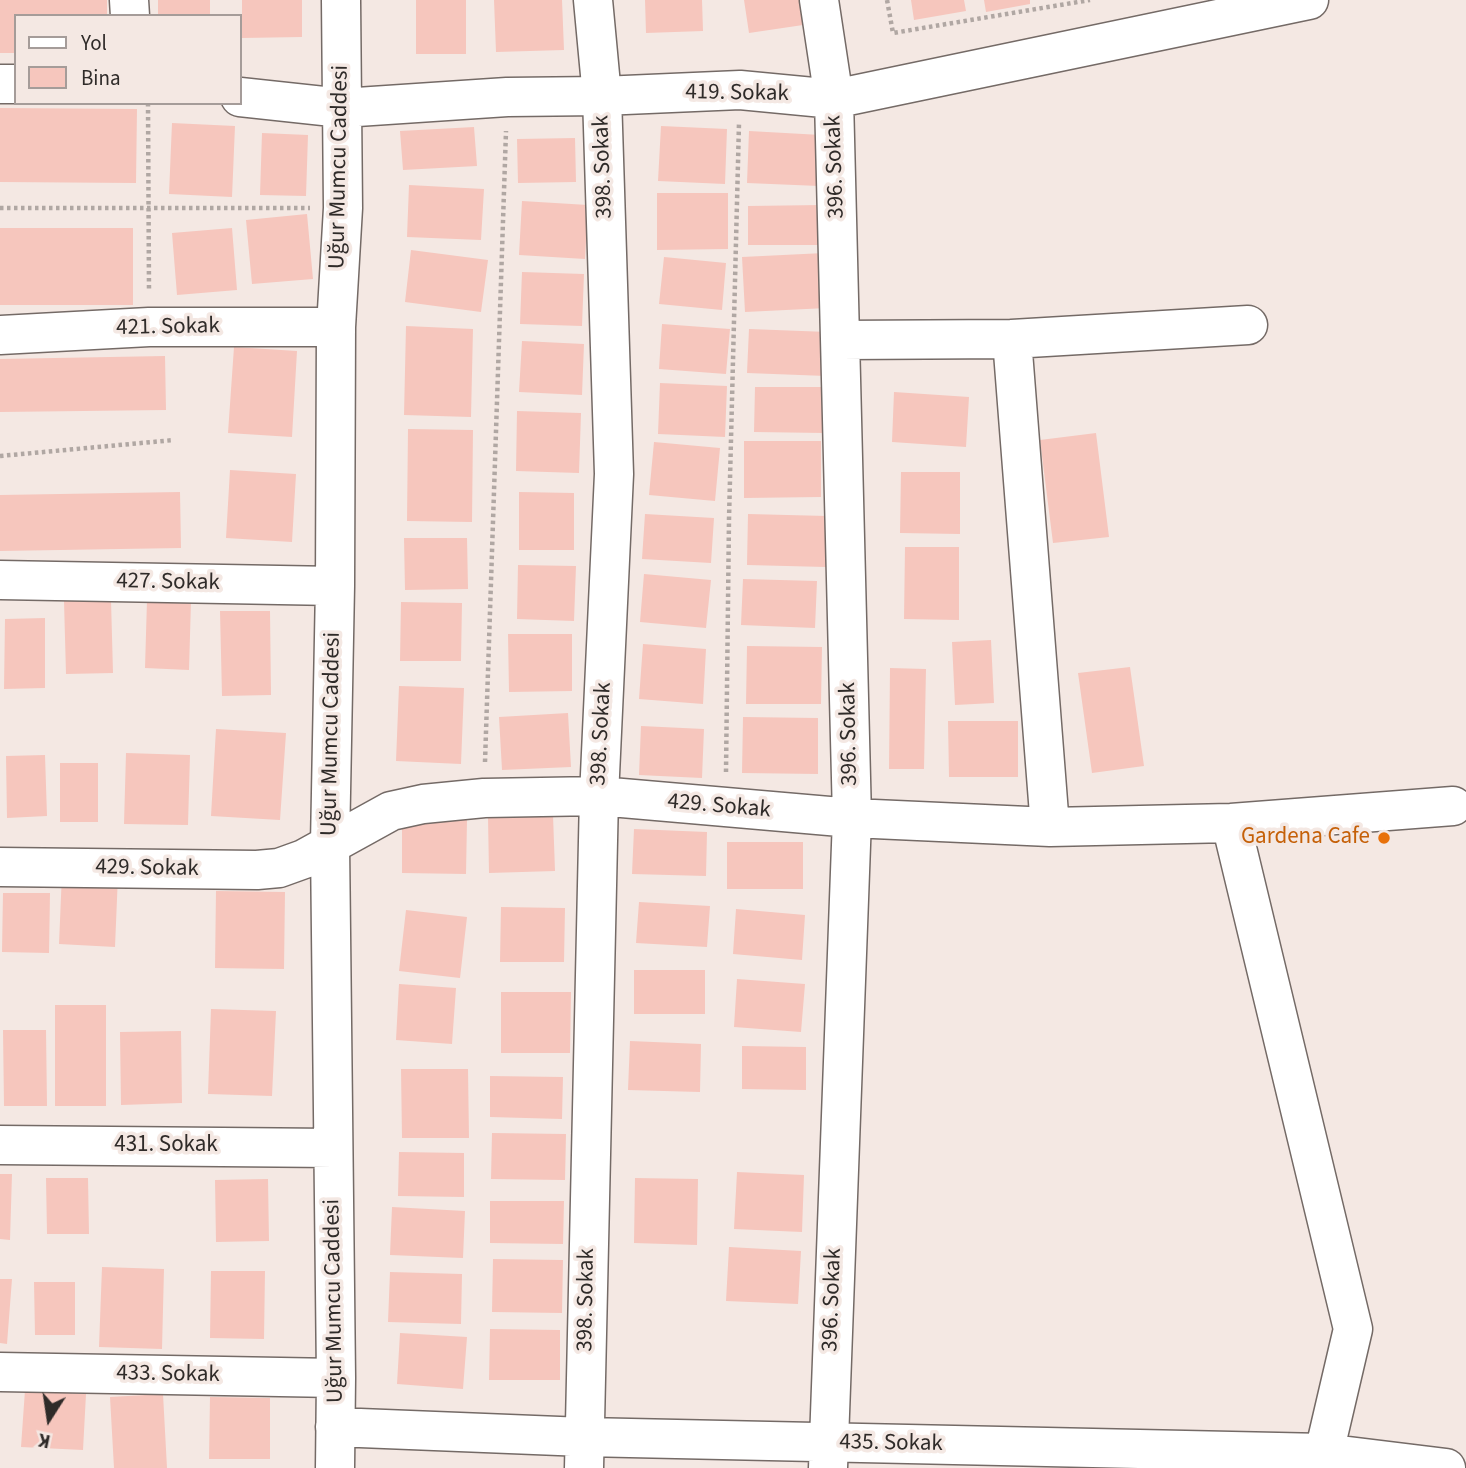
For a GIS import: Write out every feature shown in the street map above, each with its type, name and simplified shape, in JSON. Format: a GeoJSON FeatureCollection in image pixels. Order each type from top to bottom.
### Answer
{"type":"FeatureCollection","features":[{"type":"Feature","properties":{"kind":"street","name":"Uğur Mumcu Caddesi"},"geometry":{"type":"LineString","coordinates":[[335,1468],[337,1378],[330,844],[336,327],[343,208],[341,0]]}},
{"type":"Feature","properties":{"kind":"street","name":"398. Sokak"},"geometry":{"type":"LineString","coordinates":[[584,1452],[598,796],[614,474],[602,96],[593,0]]}},
{"type":"Feature","properties":{"kind":"street","name":"396. Sokak"},"geometry":{"type":"LineString","coordinates":[[819,0],[834,99],[852,818],[828,1455]]}},
{"type":"Feature","properties":{"kind":"street","name":"419. Sokak"},"geometry":{"type":"LineString","coordinates":[[242,97],[342,107],[507,97],[740,90],[834,99],[1249,6],[1309,0]]}},
{"type":"Feature","properties":{"kind":"street"},"geometry":{"type":"LineString","coordinates":[[841,340],[1012,339],[1248,325]]}},
{"type":"Feature","properties":{"kind":"street","name":"421. Sokak"},"geometry":{"type":"LineString","coordinates":[[0,335],[149,327],[336,327]]}},
{"type":"Feature","properties":{"kind":"street"},"geometry":{"type":"LineString","coordinates":[[1012,339],[1050,827]]}},
{"type":"Feature","properties":{"kind":"street","name":"427. Sokak"},"geometry":{"type":"LineString","coordinates":[[0,580],[335,586]]}},
{"type":"Feature","properties":{"kind":"street","name":"429. Sokak"},"geometry":{"type":"LineString","coordinates":[[0,867],[279,868],[304,859],[391,811],[423,804],[484,798],[598,796],[852,818],[1050,827],[1231,823],[1453,806]]}},
{"type":"Feature","properties":{"kind":"street"},"geometry":{"type":"LineString","coordinates":[[1231,823],[1353,1329],[1324,1453]]}},
{"type":"Feature","properties":{"kind":"street","name":"431. Sokak"},"geometry":{"type":"LineString","coordinates":[[0,1145],[333,1147]]}},
{"type":"Feature","properties":{"kind":"street","name":"433. Sokak"},"geometry":{"type":"LineString","coordinates":[[0,1372],[337,1378]]}},
{"type":"Feature","properties":{"kind":"street","name":"435. Sokak"},"geometry":{"type":"LineString","coordinates":[[335,1427],[584,1452],[828,1455],[1324,1453],[1446,1468]]}},
{"type":"Feature","properties":{"kind":"path"},"geometry":{"type":"LineString","coordinates":[[887,0],[893,33],[1090,0]]}},
{"type":"Feature","properties":{"kind":"path"},"geometry":{"type":"LineString","coordinates":[[726,808],[729,519],[740,90]]}},
{"type":"Feature","properties":{"kind":"path"},"geometry":{"type":"LineString","coordinates":[[484,798],[507,97]]}},
{"type":"Feature","properties":{"kind":"path"},"geometry":{"type":"LineString","coordinates":[[148,105],[149,327]]}},
{"type":"Feature","properties":{"kind":"path"},"geometry":{"type":"LineString","coordinates":[[0,208],[343,208]]}},
{"type":"Feature","properties":{"kind":"path"},"geometry":{"type":"LineString","coordinates":[[0,456],[174,440]]}},
{"type":"Feature","properties":{"kind":"building"},"geometry":{"type":"Polygon","coordinates":[[[0,0],[107,0],[107,14],[14,14],[14,53],[0,53],[0,0]]]}},
{"type":"Feature","properties":{"kind":"building"},"geometry":{"type":"Polygon","coordinates":[[[158,0],[210,0],[210,14],[158,14],[158,0]]]}},
{"type":"Feature","properties":{"kind":"building"},"geometry":{"type":"Polygon","coordinates":[[[242,0],[302,0],[302,37],[242,38],[242,0]]]}},
{"type":"Feature","properties":{"kind":"building"},"geometry":{"type":"Polygon","coordinates":[[[416,0],[466,0],[466,54],[416,54],[416,0]]]}},
{"type":"Feature","properties":{"kind":"building"},"geometry":{"type":"Polygon","coordinates":[[[494,0],[562,0],[564,50],[496,52],[494,0]]]}},
{"type":"Feature","properties":{"kind":"building"},"geometry":{"type":"Polygon","coordinates":[[[645,0],[702,0],[703,31],[646,33],[645,0]]]}},
{"type":"Feature","properties":{"kind":"building"},"geometry":{"type":"Polygon","coordinates":[[[744,0],[800,0],[803,25],[749,33],[744,0]]]}},
{"type":"Feature","properties":{"kind":"building"},"geometry":{"type":"Polygon","coordinates":[[[911,0],[964,0],[966,11],[914,20],[911,0]]]}},
{"type":"Feature","properties":{"kind":"building"},"geometry":{"type":"Polygon","coordinates":[[[984,0],[1030,0],[1030,4],[986,12],[984,0]]]}},
{"type":"Feature","properties":{"kind":"building"},"geometry":{"type":"Polygon","coordinates":[[[0,108],[137,109],[136,183],[0,182],[0,108]]]}},
{"type":"Feature","properties":{"kind":"building"},"geometry":{"type":"Polygon","coordinates":[[[172,123],[235,126],[232,197],[169,194],[172,123]]]}},
{"type":"Feature","properties":{"kind":"building"},"geometry":{"type":"Polygon","coordinates":[[[661,126],[727,129],[725,184],[658,181],[661,126]]]}},
{"type":"Feature","properties":{"kind":"building"},"geometry":{"type":"Polygon","coordinates":[[[474,127],[477,166],[403,170],[400,131],[474,127]]]}},
{"type":"Feature","properties":{"kind":"building"},"geometry":{"type":"Polygon","coordinates":[[[749,131],[821,135],[819,186],[747,183],[749,131]]]}},
{"type":"Feature","properties":{"kind":"building"},"geometry":{"type":"Polygon","coordinates":[[[262,133],[308,135],[306,196],[260,195],[262,133]]]}},
{"type":"Feature","properties":{"kind":"building"},"geometry":{"type":"Polygon","coordinates":[[[575,138],[576,182],[518,183],[517,139],[575,138]]]}},
{"type":"Feature","properties":{"kind":"building"},"geometry":{"type":"Polygon","coordinates":[[[409,185],[484,189],[481,240],[407,237],[409,185]]]}},
{"type":"Feature","properties":{"kind":"building"},"geometry":{"type":"Polygon","coordinates":[[[657,193],[728,193],[728,249],[657,250],[657,193]]]}},
{"type":"Feature","properties":{"kind":"building"},"geometry":{"type":"Polygon","coordinates":[[[522,201],[588,205],[585,259],[519,255],[522,201]]]}},
{"type":"Feature","properties":{"kind":"building"},"geometry":{"type":"Polygon","coordinates":[[[822,205],[822,245],[748,245],[748,206],[822,205]]]}},
{"type":"Feature","properties":{"kind":"building"},"geometry":{"type":"Polygon","coordinates":[[[307,214],[313,279],[252,284],[246,220],[307,214]]]}},
{"type":"Feature","properties":{"kind":"building"},"geometry":{"type":"Polygon","coordinates":[[[0,228],[133,228],[133,305],[0,305],[0,228]]]}},
{"type":"Feature","properties":{"kind":"building"},"geometry":{"type":"Polygon","coordinates":[[[232,228],[237,290],[177,295],[172,233],[232,228]]]}},
{"type":"Feature","properties":{"kind":"building"},"geometry":{"type":"Polygon","coordinates":[[[411,250],[488,260],[481,312],[405,302],[411,250]]]}},
{"type":"Feature","properties":{"kind":"building"},"geometry":{"type":"Polygon","coordinates":[[[824,253],[827,308],[745,312],[742,257],[824,253]]]}},
{"type":"Feature","properties":{"kind":"building"},"geometry":{"type":"Polygon","coordinates":[[[664,257],[726,263],[722,310],[659,304],[664,257]]]}},
{"type":"Feature","properties":{"kind":"building"},"geometry":{"type":"Polygon","coordinates":[[[522,272],[584,274],[582,326],[520,324],[522,272]]]}},
{"type":"Feature","properties":{"kind":"building"},"geometry":{"type":"Polygon","coordinates":[[[662,324],[730,329],[726,374],[659,369],[662,324]]]}},
{"type":"Feature","properties":{"kind":"building"},"geometry":{"type":"Polygon","coordinates":[[[406,326],[473,329],[471,417],[404,415],[406,326]]]}},
{"type":"Feature","properties":{"kind":"building"},"geometry":{"type":"Polygon","coordinates":[[[749,329],[828,332],[826,376],[747,373],[749,329]]]}},
{"type":"Feature","properties":{"kind":"building"},"geometry":{"type":"Polygon","coordinates":[[[522,341],[584,344],[582,395],[519,392],[522,341]]]}},
{"type":"Feature","properties":{"kind":"building"},"geometry":{"type":"Polygon","coordinates":[[[234,347],[297,351],[292,437],[228,433],[234,347]]]}},
{"type":"Feature","properties":{"kind":"building"},"geometry":{"type":"Polygon","coordinates":[[[165,356],[166,410],[0,412],[0,359],[165,356]]]}},
{"type":"Feature","properties":{"kind":"building"},"geometry":{"type":"Polygon","coordinates":[[[660,383],[727,386],[725,437],[658,434],[660,383]]]}},
{"type":"Feature","properties":{"kind":"building"},"geometry":{"type":"Polygon","coordinates":[[[755,387],[824,387],[824,433],[754,432],[755,387]]]}},
{"type":"Feature","properties":{"kind":"building"},"geometry":{"type":"Polygon","coordinates":[[[894,392],[969,397],[966,447],[892,442],[894,392]]]}},
{"type":"Feature","properties":{"kind":"building"},"geometry":{"type":"Polygon","coordinates":[[[517,411],[581,413],[579,473],[516,471],[517,411]]]}},
{"type":"Feature","properties":{"kind":"building"},"geometry":{"type":"Polygon","coordinates":[[[408,429],[473,430],[472,522],[407,521],[408,429]]]}},
{"type":"Feature","properties":{"kind":"building"},"geometry":{"type":"Polygon","coordinates":[[[1096,433],[1109,537],[1053,543],[1040,440],[1096,433]]]}},
{"type":"Feature","properties":{"kind":"building"},"geometry":{"type":"Polygon","coordinates":[[[744,441],[821,441],[821,497],[744,498],[744,441]]]}},
{"type":"Feature","properties":{"kind":"building"},"geometry":{"type":"Polygon","coordinates":[[[654,442],[720,448],[715,501],[649,495],[654,442]]]}},
{"type":"Feature","properties":{"kind":"building"},"geometry":{"type":"Polygon","coordinates":[[[230,470],[296,474],[292,542],[226,538],[230,470]]]}},
{"type":"Feature","properties":{"kind":"building"},"geometry":{"type":"Polygon","coordinates":[[[901,472],[960,472],[960,534],[900,533],[901,472]]]}},
{"type":"Feature","properties":{"kind":"building"},"geometry":{"type":"Polygon","coordinates":[[[180,492],[181,548],[0,551],[0,495],[180,492]]]}},
{"type":"Feature","properties":{"kind":"building"},"geometry":{"type":"Polygon","coordinates":[[[519,492],[574,493],[574,550],[519,550],[519,492]]]}},
{"type":"Feature","properties":{"kind":"building"},"geometry":{"type":"Polygon","coordinates":[[[645,514],[714,518],[711,563],[642,559],[645,514]]]}},
{"type":"Feature","properties":{"kind":"building"},"geometry":{"type":"Polygon","coordinates":[[[748,514],[827,516],[826,567],[747,565],[748,514]]]}},
{"type":"Feature","properties":{"kind":"building"},"geometry":{"type":"Polygon","coordinates":[[[404,538],[467,538],[468,589],[405,590],[404,538]]]}},
{"type":"Feature","properties":{"kind":"building"},"geometry":{"type":"Polygon","coordinates":[[[905,547],[959,547],[959,620],[904,619],[905,547]]]}},
{"type":"Feature","properties":{"kind":"building"},"geometry":{"type":"Polygon","coordinates":[[[518,565],[576,566],[574,621],[517,619],[518,565]]]}},
{"type":"Feature","properties":{"kind":"building"},"geometry":{"type":"Polygon","coordinates":[[[644,574],[711,580],[706,628],[640,622],[644,574]]]}},
{"type":"Feature","properties":{"kind":"building"},"geometry":{"type":"Polygon","coordinates":[[[743,579],[817,581],[815,628],[741,625],[743,579]]]}},
{"type":"Feature","properties":{"kind":"building"},"geometry":{"type":"Polygon","coordinates":[[[111,600],[113,673],[66,674],[64,601],[111,600]]]}},
{"type":"Feature","properties":{"kind":"building"},"geometry":{"type":"Polygon","coordinates":[[[147,600],[191,601],[189,670],[145,668],[147,600]]]}},
{"type":"Feature","properties":{"kind":"building"},"geometry":{"type":"Polygon","coordinates":[[[401,602],[462,603],[461,661],[400,661],[401,602]]]}},
{"type":"Feature","properties":{"kind":"building"},"geometry":{"type":"Polygon","coordinates":[[[220,611],[270,611],[271,695],[222,696],[220,611]]]}},
{"type":"Feature","properties":{"kind":"building"},"geometry":{"type":"Polygon","coordinates":[[[45,618],[45,688],[4,689],[5,619],[45,618]]]}},
{"type":"Feature","properties":{"kind":"building"},"geometry":{"type":"Polygon","coordinates":[[[508,634],[572,634],[572,691],[509,692],[508,634]]]}},
{"type":"Feature","properties":{"kind":"building"},"geometry":{"type":"Polygon","coordinates":[[[991,640],[994,703],[955,705],[952,642],[991,640]]]}},
{"type":"Feature","properties":{"kind":"building"},"geometry":{"type":"Polygon","coordinates":[[[643,644],[706,649],[703,704],[639,699],[643,644]]]}},
{"type":"Feature","properties":{"kind":"building"},"geometry":{"type":"Polygon","coordinates":[[[747,646],[822,647],[821,704],[746,704],[747,646]]]}},
{"type":"Feature","properties":{"kind":"building"},"geometry":{"type":"Polygon","coordinates":[[[1130,667],[1144,766],[1092,773],[1078,673],[1130,667]]]}},
{"type":"Feature","properties":{"kind":"building"},"geometry":{"type":"Polygon","coordinates":[[[890,668],[926,669],[924,769],[889,769],[890,668]]]}},
{"type":"Feature","properties":{"kind":"building"},"geometry":{"type":"Polygon","coordinates":[[[399,686],[464,688],[461,764],[396,761],[399,686]]]}},
{"type":"Feature","properties":{"kind":"building"},"geometry":{"type":"Polygon","coordinates":[[[568,713],[571,767],[502,770],[499,717],[568,713]]]}},
{"type":"Feature","properties":{"kind":"building"},"geometry":{"type":"Polygon","coordinates":[[[743,717],[818,718],[818,774],[742,773],[743,717]]]}},
{"type":"Feature","properties":{"kind":"building"},"geometry":{"type":"Polygon","coordinates":[[[948,721],[1018,721],[1018,777],[949,777],[948,721]]]}},
{"type":"Feature","properties":{"kind":"building"},"geometry":{"type":"Polygon","coordinates":[[[641,726],[704,729],[702,778],[639,775],[641,726]]]}},
{"type":"Feature","properties":{"kind":"building"},"geometry":{"type":"Polygon","coordinates":[[[216,729],[286,733],[280,820],[211,816],[216,729]]]}},
{"type":"Feature","properties":{"kind":"building"},"geometry":{"type":"Polygon","coordinates":[[[126,753],[190,755],[188,825],[124,824],[126,753]]]}},
{"type":"Feature","properties":{"kind":"building"},"geometry":{"type":"Polygon","coordinates":[[[45,755],[47,816],[7,818],[6,756],[45,755]]]}},
{"type":"Feature","properties":{"kind":"building"},"geometry":{"type":"Polygon","coordinates":[[[60,763],[98,763],[98,822],[60,822],[60,763]]]}},
{"type":"Feature","properties":{"kind":"building"},"geometry":{"type":"Polygon","coordinates":[[[553,815],[555,871],[489,873],[488,817],[553,815]]]}},
{"type":"Feature","properties":{"kind":"building"},"geometry":{"type":"Polygon","coordinates":[[[402,820],[467,820],[466,874],[402,873],[402,820]]]}},
{"type":"Feature","properties":{"kind":"building"},"geometry":{"type":"Polygon","coordinates":[[[634,829],[707,832],[706,876],[632,874],[634,829]]]}},
{"type":"Feature","properties":{"kind":"building"},"geometry":{"type":"Polygon","coordinates":[[[727,842],[803,842],[803,889],[727,889],[727,842]]]}},
{"type":"Feature","properties":{"kind":"building"},"geometry":{"type":"Polygon","coordinates":[[[62,873],[118,875],[115,947],[59,944],[62,873]]]}},
{"type":"Feature","properties":{"kind":"building"},"geometry":{"type":"Polygon","coordinates":[[[216,891],[285,892],[284,969],[215,968],[216,891]]]}},
{"type":"Feature","properties":{"kind":"building"},"geometry":{"type":"Polygon","coordinates":[[[3,893],[50,893],[49,953],[2,952],[3,893]]]}},
{"type":"Feature","properties":{"kind":"building"},"geometry":{"type":"Polygon","coordinates":[[[639,902],[710,906],[707,947],[636,943],[639,902]]]}},
{"type":"Feature","properties":{"kind":"building"},"geometry":{"type":"Polygon","coordinates":[[[501,907],[565,908],[564,962],[500,962],[501,907]]]}},
{"type":"Feature","properties":{"kind":"building"},"geometry":{"type":"Polygon","coordinates":[[[736,909],[805,915],[802,960],[733,954],[736,909]]]}},
{"type":"Feature","properties":{"kind":"building"},"geometry":{"type":"Polygon","coordinates":[[[406,910],[467,917],[460,978],[399,971],[406,910]]]}},
{"type":"Feature","properties":{"kind":"building"},"geometry":{"type":"Polygon","coordinates":[[[634,970],[705,970],[705,1014],[634,1014],[634,970]]]}},
{"type":"Feature","properties":{"kind":"building"},"geometry":{"type":"Polygon","coordinates":[[[737,979],[805,984],[801,1032],[734,1027],[737,979]]]}},
{"type":"Feature","properties":{"kind":"building"},"geometry":{"type":"Polygon","coordinates":[[[399,984],[456,988],[452,1044],[396,1040],[399,984]]]}},
{"type":"Feature","properties":{"kind":"building"},"geometry":{"type":"Polygon","coordinates":[[[501,992],[571,992],[570,1053],[501,1053],[501,992]]]}},
{"type":"Feature","properties":{"kind":"building"},"geometry":{"type":"Polygon","coordinates":[[[55,1005],[106,1005],[106,1106],[55,1106],[55,1005]]]}},
{"type":"Feature","properties":{"kind":"building"},"geometry":{"type":"Polygon","coordinates":[[[211,1009],[276,1011],[272,1096],[208,1094],[211,1009]]]}},
{"type":"Feature","properties":{"kind":"building"},"geometry":{"type":"Polygon","coordinates":[[[3,1030],[46,1030],[47,1106],[4,1106],[3,1030]]]}},
{"type":"Feature","properties":{"kind":"building"},"geometry":{"type":"Polygon","coordinates":[[[181,1031],[182,1103],[121,1105],[120,1032],[181,1031]]]}},
{"type":"Feature","properties":{"kind":"building"},"geometry":{"type":"Polygon","coordinates":[[[630,1041],[701,1044],[700,1092],[628,1090],[630,1041]]]}},
{"type":"Feature","properties":{"kind":"building"},"geometry":{"type":"Polygon","coordinates":[[[742,1046],[806,1047],[806,1090],[742,1089],[742,1046]]]}},
{"type":"Feature","properties":{"kind":"building"},"geometry":{"type":"Polygon","coordinates":[[[401,1069],[468,1069],[469,1138],[402,1138],[401,1069]]]}},
{"type":"Feature","properties":{"kind":"building"},"geometry":{"type":"Polygon","coordinates":[[[490,1076],[563,1077],[562,1119],[490,1117],[490,1076]]]}},
{"type":"Feature","properties":{"kind":"building"},"geometry":{"type":"Polygon","coordinates":[[[492,1133],[566,1134],[565,1180],[491,1179],[492,1133]]]}},
{"type":"Feature","properties":{"kind":"building"},"geometry":{"type":"Polygon","coordinates":[[[399,1152],[464,1153],[464,1197],[398,1196],[399,1152]]]}},
{"type":"Feature","properties":{"kind":"building"},"geometry":{"type":"Polygon","coordinates":[[[737,1172],[804,1175],[802,1232],[734,1229],[737,1172]]]}},
{"type":"Feature","properties":{"kind":"building"},"geometry":{"type":"Polygon","coordinates":[[[0,1174],[12,1174],[10,1240],[0,1239],[0,1174]]]}},
{"type":"Feature","properties":{"kind":"building"},"geometry":{"type":"Polygon","coordinates":[[[46,1178],[88,1178],[89,1234],[47,1234],[46,1178]]]}},
{"type":"Feature","properties":{"kind":"building"},"geometry":{"type":"Polygon","coordinates":[[[635,1178],[698,1179],[697,1245],[634,1243],[635,1178]]]}},
{"type":"Feature","properties":{"kind":"building"},"geometry":{"type":"Polygon","coordinates":[[[268,1179],[269,1241],[216,1242],[215,1180],[268,1179]]]}},
{"type":"Feature","properties":{"kind":"building"},"geometry":{"type":"Polygon","coordinates":[[[490,1201],[564,1201],[563,1244],[490,1243],[490,1201]]]}},
{"type":"Feature","properties":{"kind":"building"},"geometry":{"type":"Polygon","coordinates":[[[392,1207],[465,1211],[463,1258],[390,1255],[392,1207]]]}},
{"type":"Feature","properties":{"kind":"building"},"geometry":{"type":"Polygon","coordinates":[[[729,1247],[801,1251],[798,1304],[726,1301],[729,1247]]]}},
{"type":"Feature","properties":{"kind":"building"},"geometry":{"type":"Polygon","coordinates":[[[493,1259],[563,1260],[562,1313],[492,1312],[493,1259]]]}},
{"type":"Feature","properties":{"kind":"building"},"geometry":{"type":"Polygon","coordinates":[[[102,1267],[164,1269],[162,1349],[99,1347],[102,1267]]]}},
{"type":"Feature","properties":{"kind":"building"},"geometry":{"type":"Polygon","coordinates":[[[211,1271],[265,1271],[264,1339],[210,1338],[211,1271]]]}},
{"type":"Feature","properties":{"kind":"building"},"geometry":{"type":"Polygon","coordinates":[[[390,1272],[462,1274],[461,1324],[388,1322],[390,1272]]]}},
{"type":"Feature","properties":{"kind":"building"},"geometry":{"type":"Polygon","coordinates":[[[0,1279],[12,1279],[7,1344],[0,1343],[0,1279]]]}},
{"type":"Feature","properties":{"kind":"building"},"geometry":{"type":"Polygon","coordinates":[[[34,1282],[75,1282],[75,1335],[35,1335],[34,1282]]]}},
{"type":"Feature","properties":{"kind":"building"},"geometry":{"type":"Polygon","coordinates":[[[490,1329],[560,1330],[560,1380],[489,1380],[490,1329]]]}},
{"type":"Feature","properties":{"kind":"building"},"geometry":{"type":"Polygon","coordinates":[[[400,1333],[467,1337],[463,1389],[397,1384],[400,1333]]]}},
{"type":"Feature","properties":{"kind":"building"},"geometry":{"type":"Polygon","coordinates":[[[25,1390],[86,1394],[83,1450],[21,1447],[25,1390]]]}},
{"type":"Feature","properties":{"kind":"building"},"geometry":{"type":"Polygon","coordinates":[[[163,1394],[167,1468],[114,1468],[110,1397],[163,1394]]]}},
{"type":"Feature","properties":{"kind":"building"},"geometry":{"type":"Polygon","coordinates":[[[210,1397],[270,1398],[270,1459],[209,1459],[210,1397]]]}},
{"type":"Feature","properties":{"kind":"place","name":"Gardena Cafe"},"geometry":{"type":"Point","coordinates":[1384,838]}}]}
